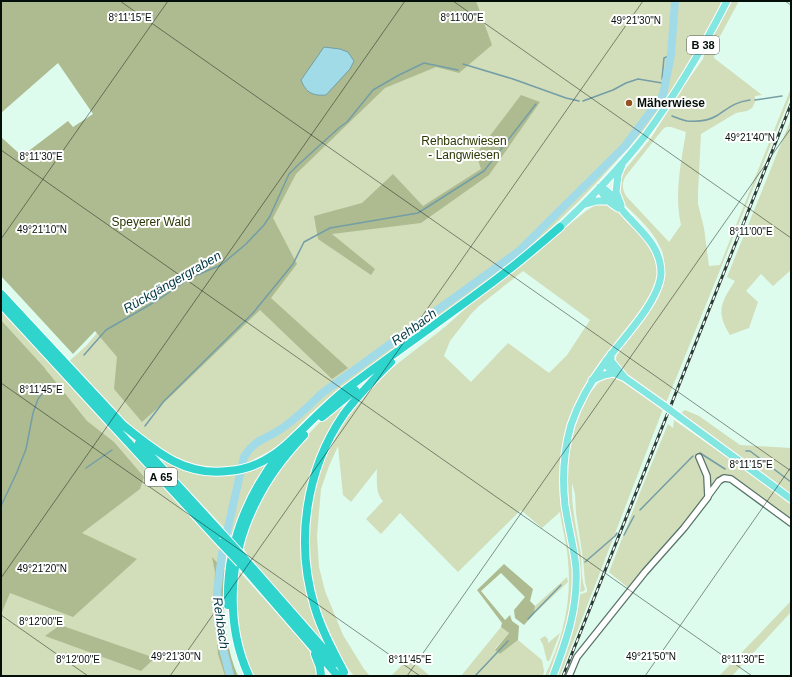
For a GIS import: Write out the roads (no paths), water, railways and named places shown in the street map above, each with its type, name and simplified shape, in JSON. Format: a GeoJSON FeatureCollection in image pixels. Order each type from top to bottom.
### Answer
{"type":"FeatureCollection","features":[{"type":"Feature","properties":{"kind":"highway","name":"B 38"},"geometry":{"type":"LineString","coordinates":[[390,362],[560,227]]}},
{"type":"Feature","properties":{"kind":"highway","name":"A 65"},"geometry":{"type":"LineString","coordinates":[[1,294],[103,409],[241,559],[343,675]]}},
{"type":"Feature","properties":{"kind":"highway"},"geometry":{"type":"LineString","coordinates":[[119,422],[158,452],[177,463],[206,471],[221,472],[247,468],[279,451],[338,396],[465,302]]}},
{"type":"Feature","properties":{"kind":"highway","name":"A 65"},"geometry":{"type":"LineString","coordinates":[[1,304],[94,399]]}},
{"type":"Feature","properties":{"kind":"highway"},"geometry":{"type":"LineString","coordinates":[[343,675],[315,609],[310,587],[305,553],[305,530],[308,507],[318,466],[332,434],[358,396],[390,362]]}},
{"type":"Feature","properties":{"kind":"highway"},"geometry":{"type":"LineString","coordinates":[[249,676],[243,662],[236,637],[233,601],[237,556],[251,512],[275,470],[305,434],[321,418],[390,362]]}},
{"type":"Feature","properties":{"kind":"highway","name":"A 65"},"geometry":{"type":"LineString","coordinates":[[103,409],[119,422],[222,539]]}},
{"type":"Feature","properties":{"kind":"highway"},"geometry":{"type":"LineString","coordinates":[[244,676],[238,664],[233,647],[229,621],[228,584],[232,553],[239,526],[251,498],[267,470],[290,442]]}},
{"type":"Feature","properties":{"kind":"highway","name":"A 65"},"geometry":{"type":"LineString","coordinates":[[241,559],[308,641],[343,675]]}},
{"type":"Feature","properties":{"kind":"highway"},"geometry":{"type":"LineString","coordinates":[[308,641],[319,661],[321,676]]}},
{"type":"Feature","properties":{"kind":"main road","name":"B 38"},"geometry":{"type":"LineString","coordinates":[[560,227],[624,162],[644,137],[678,89],[726,1]]}},
{"type":"Feature","properties":{"kind":"main road","name":"B 38"},"geometry":{"type":"LineString","coordinates":[[623,211],[616,192],[618,175],[624,162]]}},
{"type":"Feature","properties":{"kind":"main road","name":"B 38"},"geometry":{"type":"LineString","coordinates":[[600,187],[601,192],[608,201],[623,211]]}},
{"type":"Feature","properties":{"kind":"main road","name":"B 38"},"geometry":{"type":"LineString","coordinates":[[600,187],[606,189],[623,211],[647,236],[658,256],[661,268],[660,282],[654,297],[609,359]]}},
{"type":"Feature","properties":{"kind":"main road"},"geometry":{"type":"LineString","coordinates":[[583,205],[596,201],[608,201]]}},
{"type":"Feature","properties":{"kind":"main road"},"geometry":{"type":"LineString","coordinates":[[609,359],[607,367],[613,373],[625,378],[666,407],[791,499]]}},
{"type":"Feature","properties":{"kind":"main road"},"geometry":{"type":"LineString","coordinates":[[609,359],[625,378]]}},
{"type":"Feature","properties":{"kind":"main road"},"geometry":{"type":"LineString","coordinates":[[552,676],[569,630],[574,605],[576,581],[574,550],[565,505],[565,456],[571,426],[583,396],[592,380],[609,359]]}},
{"type":"Feature","properties":{"kind":"main road"},"geometry":{"type":"LineString","coordinates":[[592,380],[613,373]]}},
{"type":"Feature","properties":{"kind":"street"},"geometry":{"type":"LineString","coordinates":[[699,457],[707,476],[708,497]]}},
{"type":"Feature","properties":{"kind":"street"},"geometry":{"type":"LineString","coordinates":[[569,676],[577,656],[645,572],[684,528],[719,481],[724,478],[731,479],[791,523]]}},
{"type":"Feature","properties":{"kind":"water"},"geometry":{"type":"Polygon","coordinates":[[[324,47],[340,49],[348,52],[354,61],[350,69],[326,95],[317,95],[310,93],[305,88],[301,80],[324,47]]]}},
{"type":"Feature","properties":{"kind":"waterway","name":"Rehbach"},"geometry":{"type":"LineString","coordinates":[[230,676],[222,645],[218,620],[217,592],[222,554],[244,457],[253,446],[287,425],[321,394],[519,251],[625,146],[663,95],[671,55],[675,1]]}},
{"type":"Feature","properties":{"kind":"waterway","name":"Rückgängergraben"},"geometry":{"type":"LineString","coordinates":[[662,79],[664,58],[671,55]]}},
{"type":"Feature","properties":{"kind":"waterway","name":"Rückgängergraben"},"geometry":{"type":"LineString","coordinates":[[84,355],[106,330],[158,300],[190,278],[221,265],[246,244],[264,225],[270,216],[289,174],[347,122],[373,90],[424,63],[458,70]]}},
{"type":"Feature","properties":{"kind":"waterway","name":"Rückgängergraben"},"geometry":{"type":"LineString","coordinates":[[463,64],[579,101]]}},
{"type":"Feature","properties":{"kind":"waterway","name":"Rückgängergraben"},"geometry":{"type":"LineString","coordinates":[[583,101],[638,79],[662,83]]}},
{"type":"Feature","properties":{"kind":"waterway"},"geometry":{"type":"LineString","coordinates":[[755,100],[782,96]]}},
{"type":"Feature","properties":{"kind":"waterway"},"geometry":{"type":"LineString","coordinates":[[672,116],[687,121],[704,120],[715,117],[729,107],[750,100]]}},
{"type":"Feature","properties":{"kind":"waterway"},"geometry":{"type":"LineString","coordinates":[[145,426],[164,401],[253,313],[293,264],[304,242],[330,228],[418,213],[484,171],[536,104]]}},
{"type":"Feature","properties":{"kind":"waterway","name":"Rehbach"},"geometry":{"type":"LineString","coordinates":[[655,107],[659,109]]}},
{"type":"Feature","properties":{"kind":"waterway","name":"Rückgängergraben"},"geometry":{"type":"LineString","coordinates":[[1,506],[26,449],[33,413],[38,399],[50,384]]}},
{"type":"Feature","properties":{"kind":"waterway"},"geometry":{"type":"LineString","coordinates":[[86,468],[112,450]]}},
{"type":"Feature","properties":{"kind":"waterway"},"geometry":{"type":"LineString","coordinates":[[746,451],[750,451],[791,482]]}},
{"type":"Feature","properties":{"kind":"waterway"},"geometry":{"type":"LineString","coordinates":[[700,453],[725,469]]}},
{"type":"Feature","properties":{"kind":"waterway"},"geometry":{"type":"LineString","coordinates":[[640,510],[693,456]]}},
{"type":"Feature","properties":{"kind":"waterway"},"geometry":{"type":"LineString","coordinates":[[624,535],[634,516]]}},
{"type":"Feature","properties":{"kind":"waterway"},"geometry":{"type":"LineString","coordinates":[[585,562],[617,533]]}},
{"type":"Feature","properties":{"kind":"waterway"},"geometry":{"type":"LineString","coordinates":[[528,619],[561,585]]}},
{"type":"Feature","properties":{"kind":"waterway"},"geometry":{"type":"LineString","coordinates":[[475,676],[508,641]]}},
{"type":"Feature","properties":{"kind":"railway"},"geometry":{"type":"LineString","coordinates":[[563,676],[791,104]]}},
{"type":"Feature","properties":{"kind":"place","name":"Mäherwiese"},"geometry":{"type":"Point","coordinates":[629,103]}},
{"type":"Feature","properties":{"kind":"park label","name":"Rehbachwiesen - Langwiesen"},"geometry":{"type":"Point","coordinates":[464,148]}},
{"type":"Feature","properties":{"kind":"park label","name":"Speyerer Wald"},"geometry":{"type":"Point","coordinates":[151,222]}}]}
